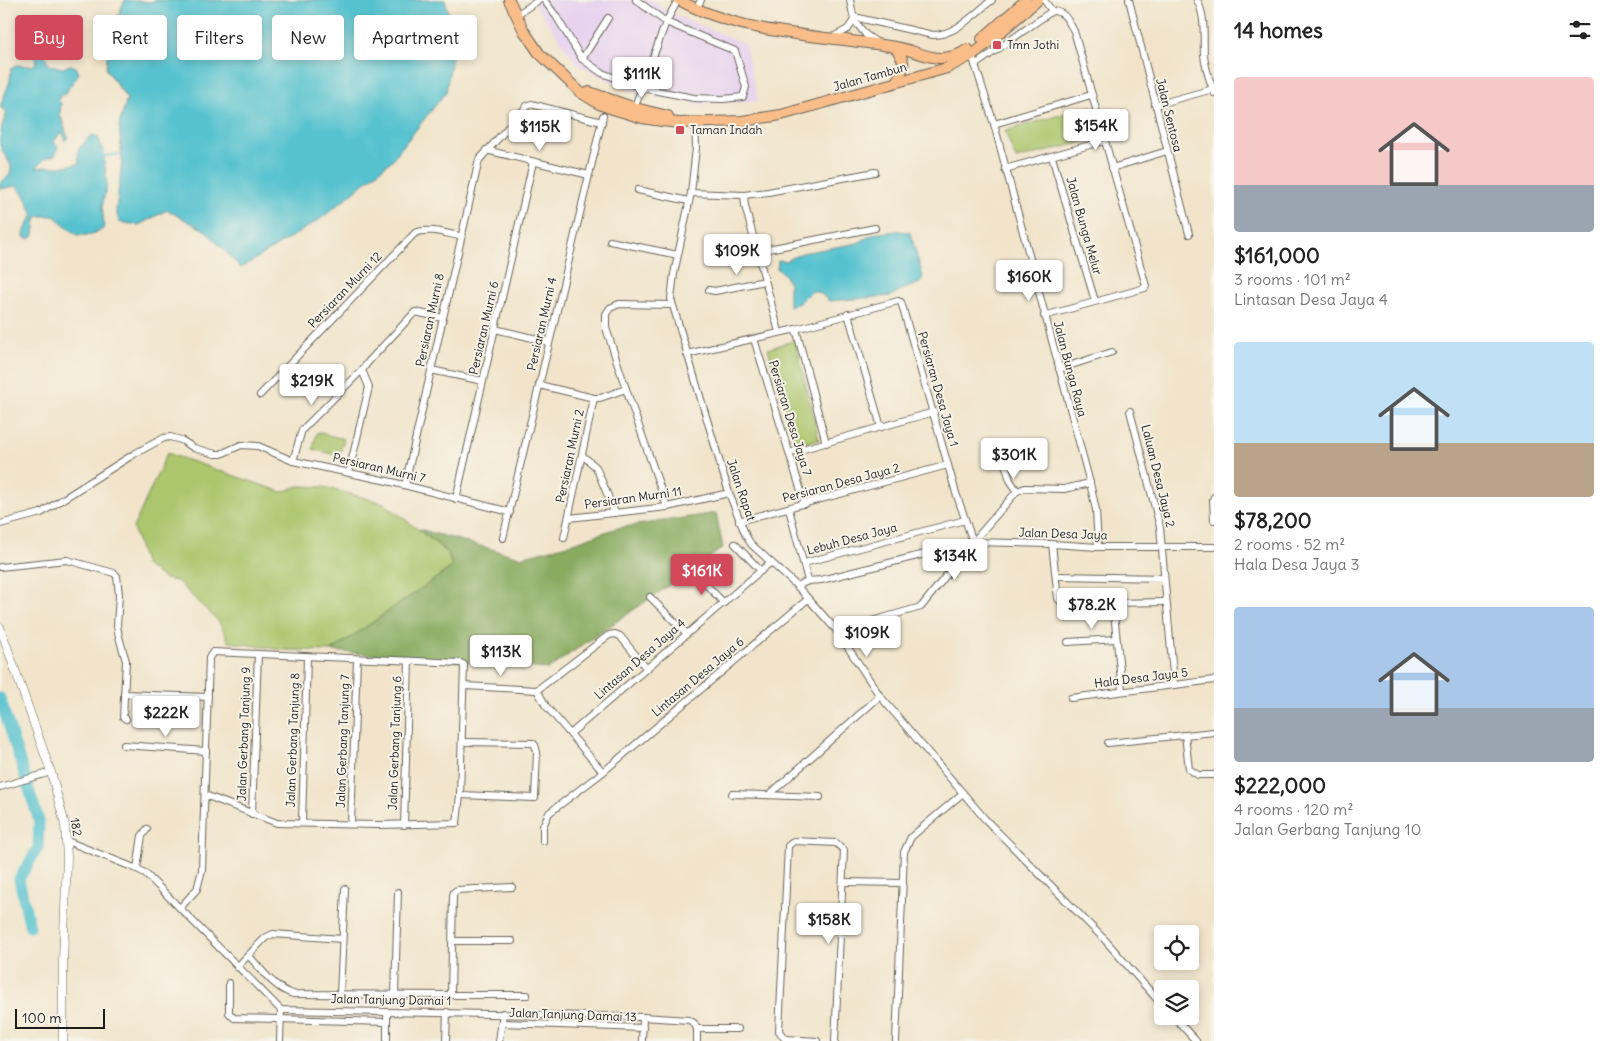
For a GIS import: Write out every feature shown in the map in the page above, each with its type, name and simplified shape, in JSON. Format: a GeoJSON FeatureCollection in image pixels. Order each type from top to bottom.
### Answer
{"type":"FeatureCollection","features":[{"type":"Feature","properties":{"kind":"main road","name":"Jalan Tambun"},"geometry":{"type":"LineString","coordinates":[[509,0],[516,16],[539,53],[580,91],[599,104],[662,121],[691,122],[742,120],[781,115],[973,60],[1021,4]]}},
{"type":"Feature","properties":{"kind":"main road","name":"Jalan Tambun"},"geometry":{"type":"LineString","coordinates":[[679,0],[698,5],[717,17],[758,27],[895,47],[929,56],[951,57],[963,53],[978,43],[1021,4],[1038,0]]}},
{"type":"Feature","properties":{"kind":"main road"},"geometry":{"type":"LineString","coordinates":[[895,47],[903,57],[905,64],[896,82]]}},
{"type":"Feature","properties":{"kind":"main road"},"geometry":{"type":"LineString","coordinates":[[580,91],[601,109],[602,119]]}},
{"type":"Feature","properties":{"kind":"main road"},"geometry":{"type":"LineString","coordinates":[[602,119],[608,112],[631,113]]}},
{"type":"Feature","properties":{"kind":"street"},"geometry":{"type":"LineString","coordinates":[[516,16],[539,0]]}},
{"type":"Feature","properties":{"kind":"street"},"geometry":{"type":"LineString","coordinates":[[544,0],[582,59],[602,73],[642,88],[694,98],[723,99],[743,97],[746,87],[737,53],[666,22],[636,0]]}},
{"type":"Feature","properties":{"kind":"street"},"geometry":{"type":"LineString","coordinates":[[631,113],[666,22],[679,0]]}},
{"type":"Feature","properties":{"kind":"street"},"geometry":{"type":"LineString","coordinates":[[850,0],[854,18],[866,35],[881,45]]}},
{"type":"Feature","properties":{"kind":"street"},"geometry":{"type":"LineString","coordinates":[[854,18],[939,35],[954,30],[992,0]]}},
{"type":"Feature","properties":{"kind":"street"},"geometry":{"type":"LineString","coordinates":[[1044,0],[1052,10]]}},
{"type":"Feature","properties":{"kind":"street","name":"Jalan Sentosa"},"geometry":{"type":"LineString","coordinates":[[1129,0],[1189,234]]}},
{"type":"Feature","properties":{"kind":"street"},"geometry":{"type":"LineString","coordinates":[[1155,104],[1213,91],[1206,68],[1204,21],[1197,0]]}},
{"type":"Feature","properties":{"kind":"street"},"geometry":{"type":"LineString","coordinates":[[973,60],[1052,10],[1064,14],[1074,32],[1146,286],[1145,288],[1044,316]]}},
{"type":"Feature","properties":{"kind":"street"},"geometry":{"type":"LineString","coordinates":[[582,59],[608,18]]}},
{"type":"Feature","properties":{"kind":"street"},"geometry":{"type":"LineString","coordinates":[[832,38],[848,30],[854,18]]}},
{"type":"Feature","properties":{"kind":"street","name":"Jalan Bunga Raya"},"geometry":{"type":"LineString","coordinates":[[973,60],[994,124],[1090,483],[1096,510],[1098,547]]}},
{"type":"Feature","properties":{"kind":"street"},"geometry":{"type":"LineString","coordinates":[[994,124],[1091,95]]}},
{"type":"Feature","properties":{"kind":"street"},"geometry":{"type":"LineString","coordinates":[[589,175],[486,150],[531,104],[602,119]]}},
{"type":"Feature","properties":{"kind":"street","name":"Persiaran Murni 4"},"geometry":{"type":"LineString","coordinates":[[504,538],[602,119]]}},
{"type":"Feature","properties":{"kind":"street","name":"Jalan Rapat"},"geometry":{"type":"LineString","coordinates":[[691,122],[696,148],[691,193],[672,289],[672,305],[739,522],[751,544],[797,586],[837,631],[880,696],[962,793],[1010,845],[1105,940],[1154,996]]}},
{"type":"Feature","properties":{"kind":"street"},"geometry":{"type":"LineString","coordinates":[[1005,169],[1104,141]]}},
{"type":"Feature","properties":{"kind":"street","name":"Persiaran Murni 8"},"geometry":{"type":"LineString","coordinates":[[405,485],[460,236],[479,160],[486,150]]}},
{"type":"Feature","properties":{"kind":"street"},"geometry":{"type":"LineString","coordinates":[[1112,168],[1167,151]]}},
{"type":"Feature","properties":{"kind":"street","name":"Jalan Bunga Melur"},"geometry":{"type":"LineString","coordinates":[[1052,157],[1094,301]]}},
{"type":"Feature","properties":{"kind":"street","name":"Persiaran Murni 6"},"geometry":{"type":"LineString","coordinates":[[456,499],[533,162]]}},
{"type":"Feature","properties":{"kind":"street"},"geometry":{"type":"LineString","coordinates":[[691,193],[744,194],[768,192],[875,172]]}},
{"type":"Feature","properties":{"kind":"street"},"geometry":{"type":"LineString","coordinates":[[638,190],[689,202]]}},
{"type":"Feature","properties":{"kind":"street"},"geometry":{"type":"LineString","coordinates":[[744,194],[779,332]]}},
{"type":"Feature","properties":{"kind":"street"},"geometry":{"type":"LineString","coordinates":[[758,251],[874,228]]}},
{"type":"Feature","properties":{"kind":"street","name":"Persiaran Murni 12"},"geometry":{"type":"LineString","coordinates":[[260,395],[415,233],[434,231],[460,236]]}},
{"type":"Feature","properties":{"kind":"street"},"geometry":{"type":"LineString","coordinates":[[610,241],[678,255]]}},
{"type":"Feature","properties":{"kind":"street"},"geometry":{"type":"LineString","coordinates":[[709,290],[715,291],[765,281]]}},
{"type":"Feature","properties":{"kind":"street","name":"Persiaran Desa Jaya 1"},"geometry":{"type":"LineString","coordinates":[[848,314],[898,301],[901,303],[948,465],[973,542]]}},
{"type":"Feature","properties":{"kind":"street"},"geometry":{"type":"LineString","coordinates":[[667,507],[606,328],[606,314],[610,308],[619,304],[672,305]]}},
{"type":"Feature","properties":{"kind":"street"},"geometry":{"type":"LineString","coordinates":[[293,460],[302,430],[362,370],[368,361],[415,312],[443,318]]}},
{"type":"Feature","properties":{"kind":"street"},"geometry":{"type":"LineString","coordinates":[[687,354],[796,329],[848,314],[881,427]]}},
{"type":"Feature","properties":{"kind":"street"},"geometry":{"type":"LineString","coordinates":[[495,329],[549,342]]}},
{"type":"Feature","properties":{"kind":"street"},"geometry":{"type":"LineString","coordinates":[[796,329],[826,443]]}},
{"type":"Feature","properties":{"kind":"street","name":"Persiaran Desa Jaya 7"},"geometry":{"type":"LineString","coordinates":[[754,339],[805,504]]}},
{"type":"Feature","properties":{"kind":"street"},"geometry":{"type":"LineString","coordinates":[[1059,370],[1112,352]]}},
{"type":"Feature","properties":{"kind":"street"},"geometry":{"type":"LineString","coordinates":[[349,472],[369,387],[362,370]]}},
{"type":"Feature","properties":{"kind":"street"},"geometry":{"type":"LineString","coordinates":[[431,370],[483,381]]}},
{"type":"Feature","properties":{"kind":"street"},"geometry":{"type":"LineString","coordinates":[[539,384],[594,398],[600,398],[626,389]]}},
{"type":"Feature","properties":{"kind":"street","name":"Persiaran Murni 2"},"geometry":{"type":"LineString","coordinates":[[564,538],[594,398]]}},
{"type":"Feature","properties":{"kind":"street","name":"Laluan Desa Jaya 2"},"geometry":{"type":"LineString","coordinates":[[1130,411],[1160,527],[1174,685]]}},
{"type":"Feature","properties":{"kind":"street"},"geometry":{"type":"LineString","coordinates":[[789,453],[934,412]]}},
{"type":"Feature","properties":{"kind":"street","name":"Persiaran Murni 7"},"geometry":{"type":"LineString","coordinates":[[0,524],[41,513],[134,454],[164,438],[175,438],[194,448],[215,454],[245,444],[258,446],[293,460],[405,485],[510,512]]}},
{"type":"Feature","properties":{"kind":"street"},"geometry":{"type":"LineString","coordinates":[[1002,454],[1010,480],[1017,491]]}},
{"type":"Feature","properties":{"kind":"street"},"geometry":{"type":"LineString","coordinates":[[582,455],[596,467],[615,513]]}},
{"type":"Feature","properties":{"kind":"street","name":"Persiaran Desa Jaya 2"},"geometry":{"type":"LineString","coordinates":[[739,522],[948,465]]}},
{"type":"Feature","properties":{"kind":"street"},"geometry":{"type":"LineString","coordinates":[[837,631],[922,607],[973,542],[1017,491],[1025,488],[1064,489],[1090,483]]}},
{"type":"Feature","properties":{"kind":"street","name":"Persiaran Murni 11"},"geometry":{"type":"LineString","coordinates":[[569,518],[667,507],[729,493]]}},
{"type":"Feature","properties":{"kind":"street"},"geometry":{"type":"LineString","coordinates":[[1214,497],[1214,520]]}},
{"type":"Feature","properties":{"kind":"street"},"geometry":{"type":"LineString","coordinates":[[789,509],[808,581]]}},
{"type":"Feature","properties":{"kind":"street","name":"Lebuh Desa Jaya"},"geometry":{"type":"LineString","coordinates":[[804,563],[965,520]]}},
{"type":"Feature","properties":{"kind":"street","name":"Jalan Desa Jaya"},"geometry":{"type":"LineString","coordinates":[[797,586],[808,581],[821,580],[973,542],[1098,547],[1214,547]]}},
{"type":"Feature","properties":{"kind":"street"},"geometry":{"type":"LineString","coordinates":[[735,544],[761,571]]}},
{"type":"Feature","properties":{"kind":"street"},"geometry":{"type":"LineString","coordinates":[[1052,544],[1058,599],[1060,601],[1166,602]]}},
{"type":"Feature","properties":{"kind":"street"},"geometry":{"type":"LineString","coordinates":[[0,567],[67,560],[114,573],[117,576],[119,580],[118,632],[126,661],[123,717],[126,719]]}},
{"type":"Feature","properties":{"kind":"street","name":"Lintasan Desa Jaya 4"},"geometry":{"type":"LineString","coordinates":[[570,734],[771,562]]}},
{"type":"Feature","properties":{"kind":"street"},"geometry":{"type":"LineString","coordinates":[[696,574],[724,603]]}},
{"type":"Feature","properties":{"kind":"street"},"geometry":{"type":"LineString","coordinates":[[1056,576],[1164,578]]}},
{"type":"Feature","properties":{"kind":"street"},"geometry":{"type":"LineString","coordinates":[[650,597],[687,634]]}},
{"type":"Feature","properties":{"kind":"street","name":"Lintasan Desa Jaya 6"},"geometry":{"type":"LineString","coordinates":[[543,841],[543,826],[549,813],[602,772],[808,599]]}},
{"type":"Feature","properties":{"kind":"street"},"geometry":{"type":"LineString","coordinates":[[1113,603],[1122,690]]}},
{"type":"Feature","properties":{"kind":"street","name":"182"},"geometry":{"type":"LineString","coordinates":[[0,627],[51,772],[67,841],[63,961],[63,1041]]}},
{"type":"Feature","properties":{"kind":"street"},"geometry":{"type":"LineString","coordinates":[[464,686],[537,690],[609,635],[615,634],[620,636],[647,668]]}},
{"type":"Feature","properties":{"kind":"street"},"geometry":{"type":"LineString","coordinates":[[1068,642],[1116,639]]}},
{"type":"Feature","properties":{"kind":"street"},"geometry":{"type":"LineString","coordinates":[[180,908],[194,894],[200,883],[202,870],[209,658],[216,651],[307,658],[461,663],[464,666],[460,795],[458,822],[456,824],[277,823],[205,795]]}},
{"type":"Feature","properties":{"kind":"street","name":"Jalan Gerbang Tanjung 9"},"geometry":{"type":"LineString","coordinates":[[252,814],[258,654]]}},
{"type":"Feature","properties":{"kind":"street","name":"Jalan Gerbang Tanjung 8"},"geometry":{"type":"LineString","coordinates":[[302,823],[307,658]]}},
{"type":"Feature","properties":{"kind":"street","name":"Jalan Gerbang Tanjung 7"},"geometry":{"type":"LineString","coordinates":[[351,824],[357,659]]}},
{"type":"Feature","properties":{"kind":"street","name":"Jalan Gerbang Tanjung 6"},"geometry":{"type":"LineString","coordinates":[[404,825],[408,661]]}},
{"type":"Feature","properties":{"kind":"street","name":"Hala Desa Jaya 5"},"geometry":{"type":"LineString","coordinates":[[1072,698],[1122,690],[1214,680]]}},
{"type":"Feature","properties":{"kind":"street"},"geometry":{"type":"LineString","coordinates":[[537,690],[546,706],[602,772]]}},
{"type":"Feature","properties":{"kind":"street"},"geometry":{"type":"LineString","coordinates":[[124,694],[208,697]]}},
{"type":"Feature","properties":{"kind":"street"},"geometry":{"type":"LineString","coordinates":[[769,795],[880,696]]}},
{"type":"Feature","properties":{"kind":"street"},"geometry":{"type":"LineString","coordinates":[[1108,743],[1214,732]]}},
{"type":"Feature","properties":{"kind":"street"},"geometry":{"type":"LineString","coordinates":[[1185,735],[1189,769],[1198,775],[1214,776]]}},
{"type":"Feature","properties":{"kind":"street"},"geometry":{"type":"LineString","coordinates":[[460,795],[535,798],[537,752],[533,743],[462,742]]}},
{"type":"Feature","properties":{"kind":"street"},"geometry":{"type":"LineString","coordinates":[[124,745],[206,751]]}},
{"type":"Feature","properties":{"kind":"street"},"geometry":{"type":"LineString","coordinates":[[0,787],[51,772]]}},
{"type":"Feature","properties":{"kind":"street"},"geometry":{"type":"LineString","coordinates":[[896,1041],[904,852],[912,837],[962,793]]}},
{"type":"Feature","properties":{"kind":"street"},"geometry":{"type":"LineString","coordinates":[[732,794],[820,797]]}},
{"type":"Feature","properties":{"kind":"street"},"geometry":{"type":"LineString","coordinates":[[138,868],[142,836],[147,829]]}},
{"type":"Feature","properties":{"kind":"street"},"geometry":{"type":"LineString","coordinates":[[67,841],[138,868],[145,874],[281,1010],[280,1041]]}},
{"type":"Feature","properties":{"kind":"street"},"geometry":{"type":"LineString","coordinates":[[817,1041],[784,1038],[779,1031],[789,845],[794,841],[838,844],[844,850],[835,1041]]}},
{"type":"Feature","properties":{"kind":"street"},"geometry":{"type":"LineString","coordinates":[[843,882],[903,883]]}},
{"type":"Feature","properties":{"kind":"street"},"geometry":{"type":"LineString","coordinates":[[451,995],[453,896],[456,890],[512,887]]}},
{"type":"Feature","properties":{"kind":"street"},"geometry":{"type":"LineString","coordinates":[[340,994],[345,889]]}},
{"type":"Feature","properties":{"kind":"street"},"geometry":{"type":"LineString","coordinates":[[395,995],[398,892]]}},
{"type":"Feature","properties":{"kind":"street"},"geometry":{"type":"LineString","coordinates":[[237,967],[265,938],[273,934],[342,939]]}},
{"type":"Feature","properties":{"kind":"street"},"geometry":{"type":"LineString","coordinates":[[452,940],[512,941]]}},
{"type":"Feature","properties":{"kind":"street"},"geometry":{"type":"LineString","coordinates":[[249,956],[277,986],[287,992],[395,995],[527,995]]}},
{"type":"Feature","properties":{"kind":"street"},"geometry":{"type":"LineString","coordinates":[[229,983],[231,1016],[237,1019],[387,1022]]}},
{"type":"Feature","properties":{"kind":"street","name":"Jalan Tanjung Damai 1"},"geometry":{"type":"LineString","coordinates":[[281,1010],[643,1016],[689,1020],[694,1023],[697,1029]]}},
{"type":"Feature","properties":{"kind":"street"},"geometry":{"type":"LineString","coordinates":[[446,1041],[447,1012]]}},
{"type":"Feature","properties":{"kind":"street"},"geometry":{"type":"LineString","coordinates":[[387,1013],[387,1041]]}},
{"type":"Feature","properties":{"kind":"street"},"geometry":{"type":"LineString","coordinates":[[499,1041],[503,1013]]}},
{"type":"Feature","properties":{"kind":"street"},"geometry":{"type":"LineString","coordinates":[[642,1041],[643,1016]]}},
{"type":"Feature","properties":{"kind":"street","name":"Jalan Tanjung Damai 13"},"geometry":{"type":"LineString","coordinates":[[502,1023],[642,1028]]}},
{"type":"Feature","properties":{"kind":"street"},"geometry":{"type":"LineString","coordinates":[[1181,1025],[1196,1041]]}},
{"type":"Feature","properties":{"kind":"street"},"geometry":{"type":"LineString","coordinates":[[697,1041],[697,1029],[738,1029]]}},
{"type":"Feature","properties":{"kind":"shaded area"},"geometry":{"type":"Polygon","coordinates":[[[532,0],[652,0],[666,11],[745,44],[758,101],[699,104],[628,90],[577,64],[532,0]]]}},
{"type":"Feature","properties":{"kind":"green space"},"geometry":{"type":"Polygon","coordinates":[[[1091,106],[1100,138],[1016,159],[1005,131],[1091,106]]]}},
{"type":"Feature","properties":{"kind":"green space"},"geometry":{"type":"Polygon","coordinates":[[[795,340],[819,440],[796,445],[768,349],[795,340]]]}},
{"type":"Feature","properties":{"kind":"green space"},"geometry":{"type":"Polygon","coordinates":[[[317,432],[344,439],[339,456],[313,449],[317,432]]]}},
{"type":"Feature","properties":{"kind":"green space"},"geometry":{"type":"Polygon","coordinates":[[[167,453],[282,492],[299,486],[324,487],[384,503],[448,553],[452,567],[331,651],[284,650],[229,642],[219,622],[177,581],[165,579],[145,565],[133,528],[167,453]]]}},
{"type":"Feature","properties":{"kind":"green space"},"geometry":{"type":"Polygon","coordinates":[[[716,513],[723,548],[548,669],[331,651],[452,567],[448,553],[419,529],[520,557],[564,546],[617,528],[716,513]]]}},
{"type":"Feature","properties":{"kind":"water"},"geometry":{"type":"Polygon","coordinates":[[[125,0],[153,2],[154,0],[445,0],[449,15],[354,15],[354,60],[451,60],[446,92],[391,161],[322,218],[241,268],[206,231],[167,210],[139,225],[119,222],[116,210],[122,161],[119,125],[127,99],[106,69],[107,60],[167,60],[167,15],[118,15],[125,0]]]}},
{"type":"Feature","properties":{"kind":"water"},"geometry":{"type":"Polygon","coordinates":[[[36,60],[47,60],[49,65],[63,68],[70,65],[76,67],[79,73],[65,94],[60,96],[58,100],[61,103],[60,114],[68,138],[65,141],[64,134],[60,133],[54,142],[58,146],[55,155],[46,158],[36,168],[79,164],[78,150],[90,136],[98,137],[103,151],[107,185],[102,207],[104,224],[103,229],[90,235],[77,235],[54,216],[38,216],[33,237],[29,239],[24,237],[33,214],[24,195],[16,186],[0,189],[0,183],[7,178],[11,168],[0,143],[0,135],[7,113],[0,107],[10,81],[11,69],[16,65],[32,66],[36,63],[36,60]]]}},
{"type":"Feature","properties":{"kind":"water"},"geometry":{"type":"Polygon","coordinates":[[[898,231],[910,232],[923,277],[920,283],[891,296],[829,301],[820,293],[811,291],[799,303],[789,307],[789,284],[784,274],[777,269],[778,260],[785,261],[802,253],[858,243],[873,234],[898,231]]]}},
{"type":"Feature","properties":{"kind":"waterway"},"geometry":{"type":"LineString","coordinates":[[104,156],[121,154]]}},
{"type":"Feature","properties":{"kind":"waterway"},"geometry":{"type":"LineString","coordinates":[[0,698],[39,821],[38,848],[19,879],[30,927]]}},
{"type":"Feature","properties":{"kind":"place","name":"Tmn Jothi"},"geometry":{"type":"Point","coordinates":[997,45]}},
{"type":"Feature","properties":{"kind":"place","name":"Taman Indah"},"geometry":{"type":"Point","coordinates":[680,130]}}]}
